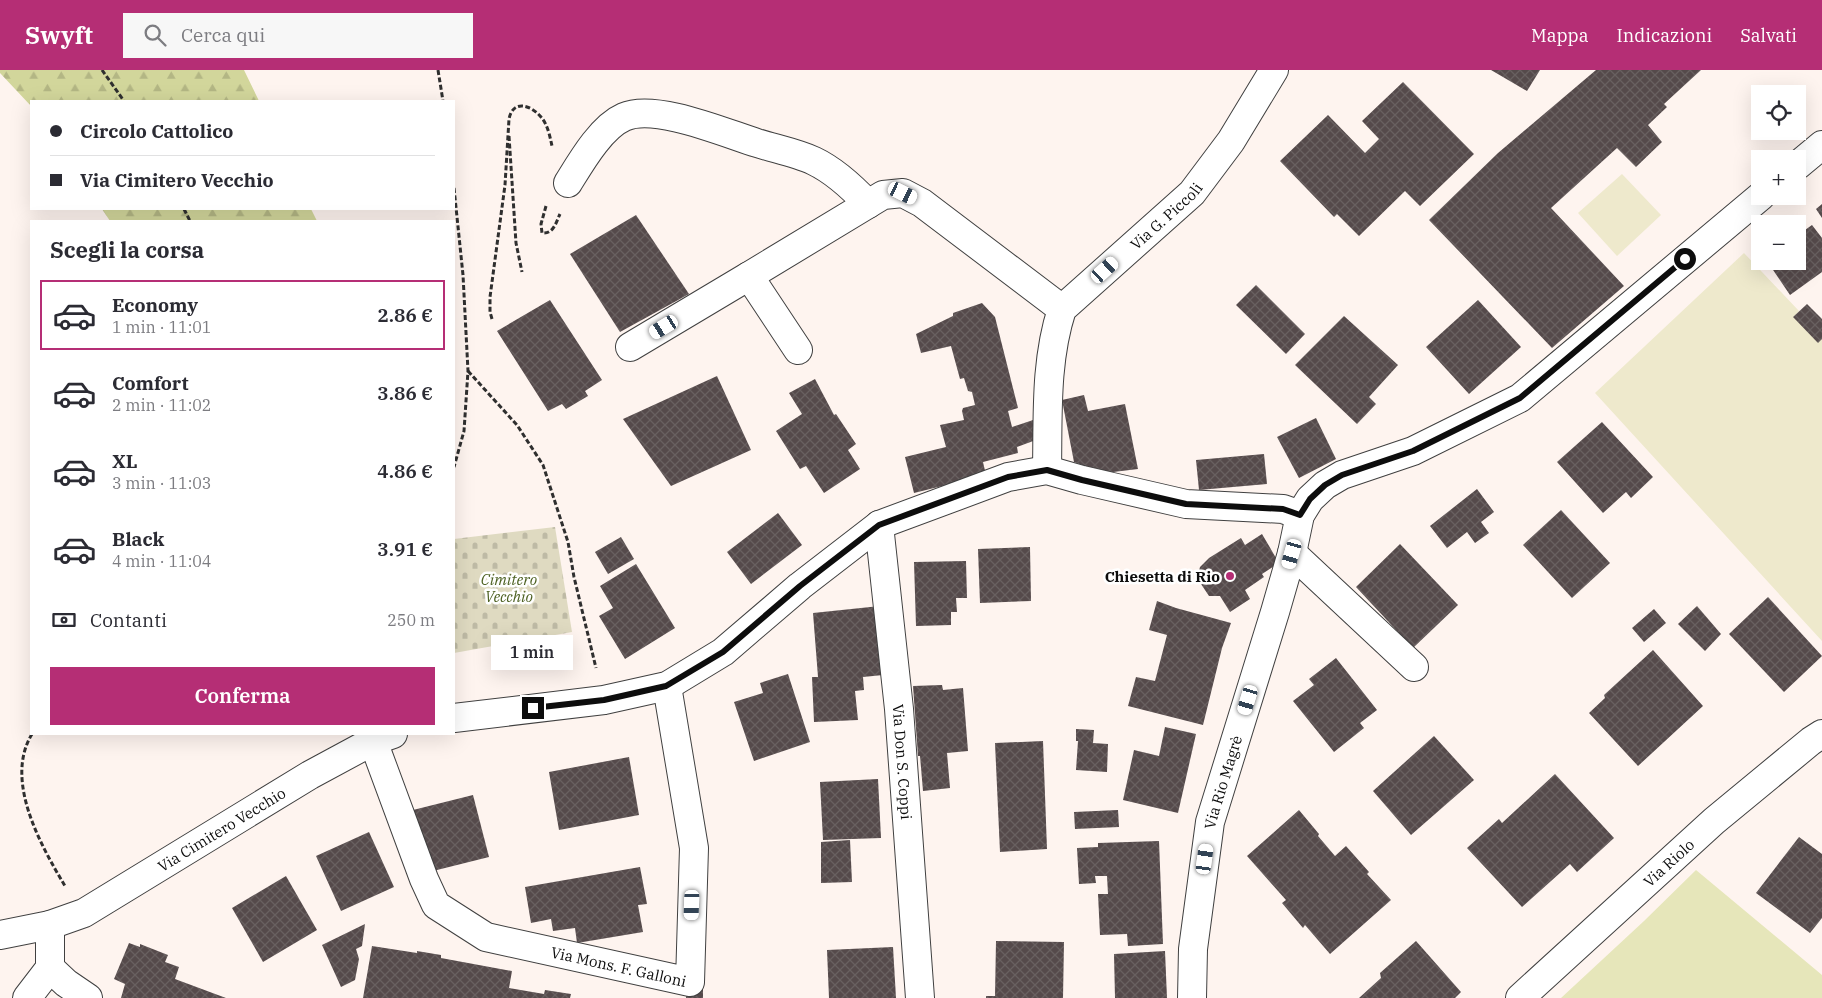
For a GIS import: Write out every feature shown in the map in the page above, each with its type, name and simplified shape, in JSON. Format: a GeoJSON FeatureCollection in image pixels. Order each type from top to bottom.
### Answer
{"type":"FeatureCollection","features":[{"type":"Feature","properties":{"kind":"street","name":"Via G. Piccoli"},"geometry":{"type":"LineString","coordinates":[[1062,309],[1192,193],[1231,141],[1274,70]]}},
{"type":"Feature","properties":{"kind":"street"},"geometry":{"type":"LineString","coordinates":[[568,183],[595,143],[613,125],[623,117],[633,114],[652,114],[711,127],[815,162],[841,178],[868,204]]}},
{"type":"Feature","properties":{"kind":"street"},"geometry":{"type":"LineString","coordinates":[[1806,158],[1822,145]]}},
{"type":"Feature","properties":{"kind":"street"},"geometry":{"type":"LineString","coordinates":[[630,347],[883,195],[903,193],[922,203],[1062,309],[1055,329],[1050,359],[1047,470]]}},
{"type":"Feature","properties":{"kind":"street"},"geometry":{"type":"LineString","coordinates":[[455,718],[604,700],[666,686],[723,652],[800,586],[879,525],[1008,477],[1047,470],[1186,504],[1283,509],[1300,515],[1310,499],[1325,485],[1342,475],[1413,451],[1520,398],[1751,204]]}},
{"type":"Feature","properties":{"kind":"street"},"geometry":{"type":"LineString","coordinates":[[749,276],[798,350]]}},
{"type":"Feature","properties":{"kind":"street","name":"Via Rio Magrè"},"geometry":{"type":"LineString","coordinates":[[1192,998],[1193,949],[1210,822],[1292,554],[1300,515]]}},
{"type":"Feature","properties":{"kind":"street","name":"Via Don S. Coppi"},"geometry":{"type":"LineString","coordinates":[[879,525],[899,709],[920,998]]}},
{"type":"Feature","properties":{"kind":"street"},"geometry":{"type":"LineString","coordinates":[[1292,554],[1414,667]]}},
{"type":"Feature","properties":{"kind":"street","name":"Via Mons. F. Galloni"},"geometry":{"type":"LineString","coordinates":[[383,737],[424,879],[436,906],[486,937],[690,982],[694,848],[666,686]]}},
{"type":"Feature","properties":{"kind":"street","name":"Via Riolo"},"geometry":{"type":"LineString","coordinates":[[1520,998],[1714,821],[1811,740],[1822,734]]}},
{"type":"Feature","properties":{"kind":"street","name":"Via Cimitero Vecchio"},"geometry":{"type":"LineString","coordinates":[[0,936],[50,925],[84,913],[310,775],[383,737]]}},
{"type":"Feature","properties":{"kind":"street"},"geometry":{"type":"LineString","coordinates":[[27,998],[50,968],[50,925]]}},
{"type":"Feature","properties":{"kind":"street"},"geometry":{"type":"LineString","coordinates":[[50,968],[66,983],[88,998]]}},
{"type":"Feature","properties":{"kind":"path"},"geometry":{"type":"LineString","coordinates":[[102,70],[123,100]]}},
{"type":"Feature","properties":{"kind":"path"},"geometry":{"type":"LineString","coordinates":[[438,70],[443,100]]}},
{"type":"Feature","properties":{"kind":"path"},"geometry":{"type":"LineString","coordinates":[[492,319],[490,297],[503,203],[508,131],[511,111],[514,108],[520,106],[527,107],[541,116],[546,124],[553,151]]}},
{"type":"Feature","properties":{"kind":"path"},"geometry":{"type":"LineString","coordinates":[[508,131],[511,146],[516,243],[522,272]]}},
{"type":"Feature","properties":{"kind":"path"},"geometry":{"type":"LineString","coordinates":[[547,202],[541,224],[542,233],[546,234],[555,226],[562,209],[568,183]]}},
{"type":"Feature","properties":{"kind":"path"},"geometry":{"type":"LineString","coordinates":[[455,197],[464,275],[468,371],[464,431],[455,463]]}},
{"type":"Feature","properties":{"kind":"path"},"geometry":{"type":"LineString","coordinates":[[468,371],[517,425],[543,465],[568,542],[574,577],[604,700]]}},
{"type":"Feature","properties":{"kind":"path"},"geometry":{"type":"LineString","coordinates":[[31,735],[25,746],[22,768],[26,803],[56,872],[84,913]]}},
{"type":"Feature","properties":{"kind":"green space"},"geometry":{"type":"Polygon","coordinates":[[[0,70],[244,70],[259,100],[30,100],[30,105],[0,73],[0,70]]]}},
{"type":"Feature","properties":{"kind":"green space"},"geometry":{"type":"Polygon","coordinates":[[[103,210],[312,210],[316,220],[109,220],[103,210]]]}},
{"type":"Feature","properties":{"kind":"green space","name":"Cimitero Vecchio"},"geometry":{"type":"Polygon","coordinates":[[[555,527],[572,632],[455,653],[455,539],[555,527]]]}},
{"type":"Feature","properties":{"kind":"green space"},"geometry":{"type":"Polygon","coordinates":[[[1696,870],[1822,975],[1822,998],[1561,998],[1644,921],[1696,870]]]}},
{"type":"Feature","properties":{"kind":"shaded area"},"geometry":{"type":"Polygon","coordinates":[[[1622,174],[1661,215],[1617,256],[1578,213],[1622,174]]]}},
{"type":"Feature","properties":{"kind":"shaded area"},"geometry":{"type":"Polygon","coordinates":[[[1744,253],[1751,260],[1751,270],[1760,270],[1799,311],[1794,317],[1822,339],[1822,641],[1595,393],[1744,253]]]}},
{"type":"Feature","properties":{"kind":"building"},"geometry":{"type":"Polygon","coordinates":[[[1491,70],[1540,70],[1527,91],[1491,70]]]}},
{"type":"Feature","properties":{"kind":"building"},"geometry":{"type":"Polygon","coordinates":[[[1596,70],[1701,70],[1664,104],[1667,107],[1648,125],[1662,142],[1636,167],[1617,148],[1551,208],[1624,286],[1552,348],[1429,220],[1498,153],[1596,70]]]}},
{"type":"Feature","properties":{"kind":"building"},"geometry":{"type":"Polygon","coordinates":[[[1403,82],[1474,154],[1420,206],[1405,191],[1359,236],[1337,214],[1334,217],[1280,161],[1328,115],[1365,153],[1379,139],[1362,121],[1403,82]]]}},
{"type":"Feature","properties":{"kind":"building"},"geometry":{"type":"Polygon","coordinates":[[[1822,204],[1822,218],[1816,209],[1822,204]]]}},
{"type":"Feature","properties":{"kind":"building"},"geometry":{"type":"Polygon","coordinates":[[[636,215],[689,294],[620,332],[570,254],[636,215]]]}},
{"type":"Feature","properties":{"kind":"building"},"geometry":{"type":"Polygon","coordinates":[[[1812,225],[1822,238],[1822,272],[1790,295],[1773,270],[1806,270],[1806,229],[1812,225]]]}},
{"type":"Feature","properties":{"kind":"building"},"geometry":{"type":"Polygon","coordinates":[[[1256,285],[1305,334],[1286,354],[1236,305],[1256,285]]]}},
{"type":"Feature","properties":{"kind":"building"},"geometry":{"type":"Polygon","coordinates":[[[550,300],[602,380],[585,391],[588,396],[566,409],[562,404],[548,411],[497,331],[550,300]]]}},
{"type":"Feature","properties":{"kind":"building"},"geometry":{"type":"Polygon","coordinates":[[[1478,300],[1521,347],[1469,394],[1426,347],[1478,300]]]}},
{"type":"Feature","properties":{"kind":"building"},"geometry":{"type":"Polygon","coordinates":[[[982,303],[995,317],[1018,408],[1008,411],[1012,427],[1036,419],[1036,440],[1017,447],[1018,453],[983,462],[986,475],[914,493],[905,457],[946,447],[940,425],[964,420],[963,408],[975,405],[972,392],[968,391],[964,378],[960,379],[951,346],[921,353],[916,334],[953,316],[953,313],[982,303]]]}},
{"type":"Feature","properties":{"kind":"building"},"geometry":{"type":"Polygon","coordinates":[[[1807,304],[1822,319],[1822,339],[1818,343],[1793,317],[1807,304]]]}},
{"type":"Feature","properties":{"kind":"building"},"geometry":{"type":"Polygon","coordinates":[[[1344,316],[1398,365],[1369,397],[1376,404],[1357,424],[1295,365],[1344,316]]]}},
{"type":"Feature","properties":{"kind":"building"},"geometry":{"type":"Polygon","coordinates":[[[717,376],[751,450],[671,486],[623,419],[717,376]]]}},
{"type":"Feature","properties":{"kind":"building"},"geometry":{"type":"Polygon","coordinates":[[[815,379],[834,415],[836,414],[856,444],[848,450],[860,469],[824,493],[806,466],[800,469],[776,431],[802,414],[789,393],[815,379]]]}},
{"type":"Feature","properties":{"kind":"building"},"geometry":{"type":"Polygon","coordinates":[[[1084,395],[1088,411],[1125,404],[1138,469],[1105,473],[1074,462],[1062,400],[1084,395]]]}},
{"type":"Feature","properties":{"kind":"building"},"geometry":{"type":"Polygon","coordinates":[[[1316,418],[1336,459],[1299,478],[1277,437],[1316,418]]]}},
{"type":"Feature","properties":{"kind":"building"},"geometry":{"type":"Polygon","coordinates":[[[1602,422],[1653,477],[1631,498],[1626,492],[1603,513],[1557,462],[1602,422]]]}},
{"type":"Feature","properties":{"kind":"building"},"geometry":{"type":"Polygon","coordinates":[[[1264,454],[1267,484],[1199,490],[1196,460],[1264,454]]]}},
{"type":"Feature","properties":{"kind":"building"},"geometry":{"type":"Polygon","coordinates":[[[1477,489],[1494,512],[1481,522],[1489,533],[1475,543],[1467,532],[1447,548],[1430,526],[1477,489]]]}},
{"type":"Feature","properties":{"kind":"building"},"geometry":{"type":"Polygon","coordinates":[[[1561,510],[1610,563],[1572,598],[1523,545],[1561,510]]]}},
{"type":"Feature","properties":{"kind":"building"},"geometry":{"type":"Polygon","coordinates":[[[778,513],[802,545],[751,584],[727,552],[778,513]]]}},
{"type":"Feature","properties":{"kind":"building","name":"Chiesetta di Rio"},"geometry":{"type":"Polygon","coordinates":[[[1262,534],[1279,563],[1262,574],[1264,577],[1245,590],[1250,599],[1230,612],[1220,596],[1209,596],[1197,578],[1200,567],[1209,558],[1241,538],[1245,545],[1262,534]]]}},
{"type":"Feature","properties":{"kind":"building"},"geometry":{"type":"Polygon","coordinates":[[[621,537],[634,559],[608,574],[595,552],[621,537]]]}},
{"type":"Feature","properties":{"kind":"building"},"geometry":{"type":"Polygon","coordinates":[[[1400,544],[1458,605],[1413,648],[1356,587],[1400,544]]]}},
{"type":"Feature","properties":{"kind":"building"},"geometry":{"type":"Polygon","coordinates":[[[1030,547],[1031,601],[980,603],[978,549],[1030,547]]]}},
{"type":"Feature","properties":{"kind":"building"},"geometry":{"type":"Polygon","coordinates":[[[966,561],[967,598],[956,598],[957,612],[951,612],[951,625],[916,626],[914,562],[966,561]]]}},
{"type":"Feature","properties":{"kind":"building"},"geometry":{"type":"Polygon","coordinates":[[[636,564],[675,628],[625,659],[599,616],[613,608],[600,586],[636,564]]]}},
{"type":"Feature","properties":{"kind":"building"},"geometry":{"type":"Polygon","coordinates":[[[1768,597],[1822,656],[1784,692],[1729,634],[1768,597]]]}},
{"type":"Feature","properties":{"kind":"building"},"geometry":{"type":"Polygon","coordinates":[[[1157,601],[1231,623],[1222,648],[1203,725],[1128,706],[1136,677],[1155,681],[1167,635],[1149,630],[1157,601]]]}},
{"type":"Feature","properties":{"kind":"building"},"geometry":{"type":"Polygon","coordinates":[[[880,606],[883,675],[863,677],[864,690],[855,691],[858,720],[814,722],[812,677],[818,677],[813,613],[880,606]]]}},
{"type":"Feature","properties":{"kind":"building"},"geometry":{"type":"Polygon","coordinates":[[[1697,606],[1721,634],[1705,651],[1678,624],[1697,606]]]}},
{"type":"Feature","properties":{"kind":"building"},"geometry":{"type":"Polygon","coordinates":[[[1654,609],[1666,623],[1644,642],[1632,628],[1654,609]]]}},
{"type":"Feature","properties":{"kind":"building"},"geometry":{"type":"Polygon","coordinates":[[[1653,650],[1703,706],[1638,766],[1589,713],[1605,698],[1604,695],[1653,650]]]}},
{"type":"Feature","properties":{"kind":"building"},"geometry":{"type":"Polygon","coordinates":[[[1336,658],[1377,710],[1360,723],[1364,728],[1334,752],[1293,701],[1314,685],[1309,679],[1336,658]]]}},
{"type":"Feature","properties":{"kind":"building"},"geometry":{"type":"Polygon","coordinates":[[[788,674],[810,742],[754,761],[734,702],[763,693],[760,683],[788,674]]]}},
{"type":"Feature","properties":{"kind":"building"},"geometry":{"type":"Polygon","coordinates":[[[942,685],[943,690],[963,688],[968,751],[947,753],[950,788],[923,791],[920,756],[918,756],[913,686],[942,685]]]}},
{"type":"Feature","properties":{"kind":"building"},"geometry":{"type":"Polygon","coordinates":[[[1165,727],[1196,734],[1178,813],[1123,800],[1134,750],[1159,756],[1165,727]]]}},
{"type":"Feature","properties":{"kind":"building"},"geometry":{"type":"Polygon","coordinates":[[[1076,729],[1094,730],[1093,743],[1108,744],[1107,772],[1076,770],[1078,741],[1076,741],[1076,729]]]}},
{"type":"Feature","properties":{"kind":"building"},"geometry":{"type":"Polygon","coordinates":[[[1434,736],[1474,780],[1411,835],[1373,791],[1434,736]]]}},
{"type":"Feature","properties":{"kind":"building"},"geometry":{"type":"Polygon","coordinates":[[[1043,741],[1047,849],[1000,852],[995,743],[1043,741]]]}},
{"type":"Feature","properties":{"kind":"building"},"geometry":{"type":"Polygon","coordinates":[[[629,757],[639,815],[559,830],[549,772],[629,757]]]}},
{"type":"Feature","properties":{"kind":"building"},"geometry":{"type":"Polygon","coordinates":[[[1555,774],[1614,838],[1577,872],[1570,864],[1522,907],[1467,848],[1499,819],[1502,823],[1555,774]]]}},
{"type":"Feature","properties":{"kind":"building"},"geometry":{"type":"Polygon","coordinates":[[[878,779],[881,838],[823,840],[820,782],[878,779]]]}},
{"type":"Feature","properties":{"kind":"building"},"geometry":{"type":"Polygon","coordinates":[[[473,795],[489,857],[429,872],[413,810],[473,795]]]}},
{"type":"Feature","properties":{"kind":"building"},"geometry":{"type":"Polygon","coordinates":[[[1118,810],[1119,827],[1075,829],[1074,812],[1118,810]]]}},
{"type":"Feature","properties":{"kind":"building"},"geometry":{"type":"Polygon","coordinates":[[[1299,810],[1335,856],[1346,846],[1369,872],[1367,874],[1391,900],[1330,954],[1305,925],[1303,928],[1282,903],[1286,900],[1247,856],[1299,810]]]}},
{"type":"Feature","properties":{"kind":"building"},"geometry":{"type":"Polygon","coordinates":[[[369,832],[394,887],[341,911],[316,856],[369,832]]]}},
{"type":"Feature","properties":{"kind":"building"},"geometry":{"type":"Polygon","coordinates":[[[1799,837],[1822,854],[1822,918],[1810,933],[1756,893],[1799,837]]]}},
{"type":"Feature","properties":{"kind":"building"},"geometry":{"type":"Polygon","coordinates":[[[850,840],[852,882],[821,883],[821,842],[850,840]]]}},
{"type":"Feature","properties":{"kind":"building"},"geometry":{"type":"Polygon","coordinates":[[[1159,841],[1163,944],[1128,946],[1127,934],[1100,935],[1098,894],[1108,894],[1107,876],[1095,876],[1096,883],[1079,884],[1077,848],[1098,847],[1098,843],[1159,841]]]}},
{"type":"Feature","properties":{"kind":"building"},"geometry":{"type":"Polygon","coordinates":[[[640,867],[647,904],[638,905],[643,932],[577,943],[575,928],[553,931],[551,919],[531,923],[525,887],[640,867]]]}},
{"type":"Feature","properties":{"kind":"building"},"geometry":{"type":"Polygon","coordinates":[[[286,876],[317,930],[263,962],[232,908],[286,876]]]}},
{"type":"Feature","properties":{"kind":"building"},"geometry":{"type":"Polygon","coordinates":[[[365,924],[362,946],[356,949],[359,959],[355,980],[341,987],[322,945],[365,924]]]}},
{"type":"Feature","properties":{"kind":"building"},"geometry":{"type":"Polygon","coordinates":[[[996,941],[1064,942],[1063,998],[986,998],[986,996],[995,996],[996,941]]]}},
{"type":"Feature","properties":{"kind":"building"},"geometry":{"type":"Polygon","coordinates":[[[1416,941],[1461,992],[1455,998],[1359,998],[1381,978],[1380,973],[1416,941]]]}},
{"type":"Feature","properties":{"kind":"building"},"geometry":{"type":"Polygon","coordinates":[[[129,943],[140,947],[140,944],[168,955],[165,962],[179,967],[175,979],[226,998],[121,998],[125,984],[114,979],[129,943]]]}},
{"type":"Feature","properties":{"kind":"building"},"geometry":{"type":"Polygon","coordinates":[[[372,946],[441,955],[441,958],[512,971],[509,988],[544,994],[545,990],[571,994],[570,998],[363,998],[372,946]]]}},
{"type":"Feature","properties":{"kind":"building"},"geometry":{"type":"Polygon","coordinates":[[[893,947],[896,998],[829,998],[827,950],[893,947]]]}},
{"type":"Feature","properties":{"kind":"building"},"geometry":{"type":"Polygon","coordinates":[[[1165,951],[1167,998],[1115,998],[1114,954],[1165,951]]]}},
{"type":"Feature","properties":{"kind":"building"},"geometry":{"type":"Polygon","coordinates":[[[687,983],[703,984],[703,998],[686,998],[687,983]]]}},
{"type":"Feature","properties":{"kind":"place","name":"Chiesetta di Rio"},"geometry":{"type":"Point","coordinates":[1230,576]}},
{"type":"Feature","properties":{"kind":"route"},"geometry":{"type":"LineString","coordinates":[[533,708],[604,700],[666,686],[723,652],[800,586],[879,525],[1008,477],[1047,470],[1186,504],[1283,509],[1300,515],[1310,499],[1325,485],[1342,475],[1413,451],[1520,398],[1685,259]]}}]}
